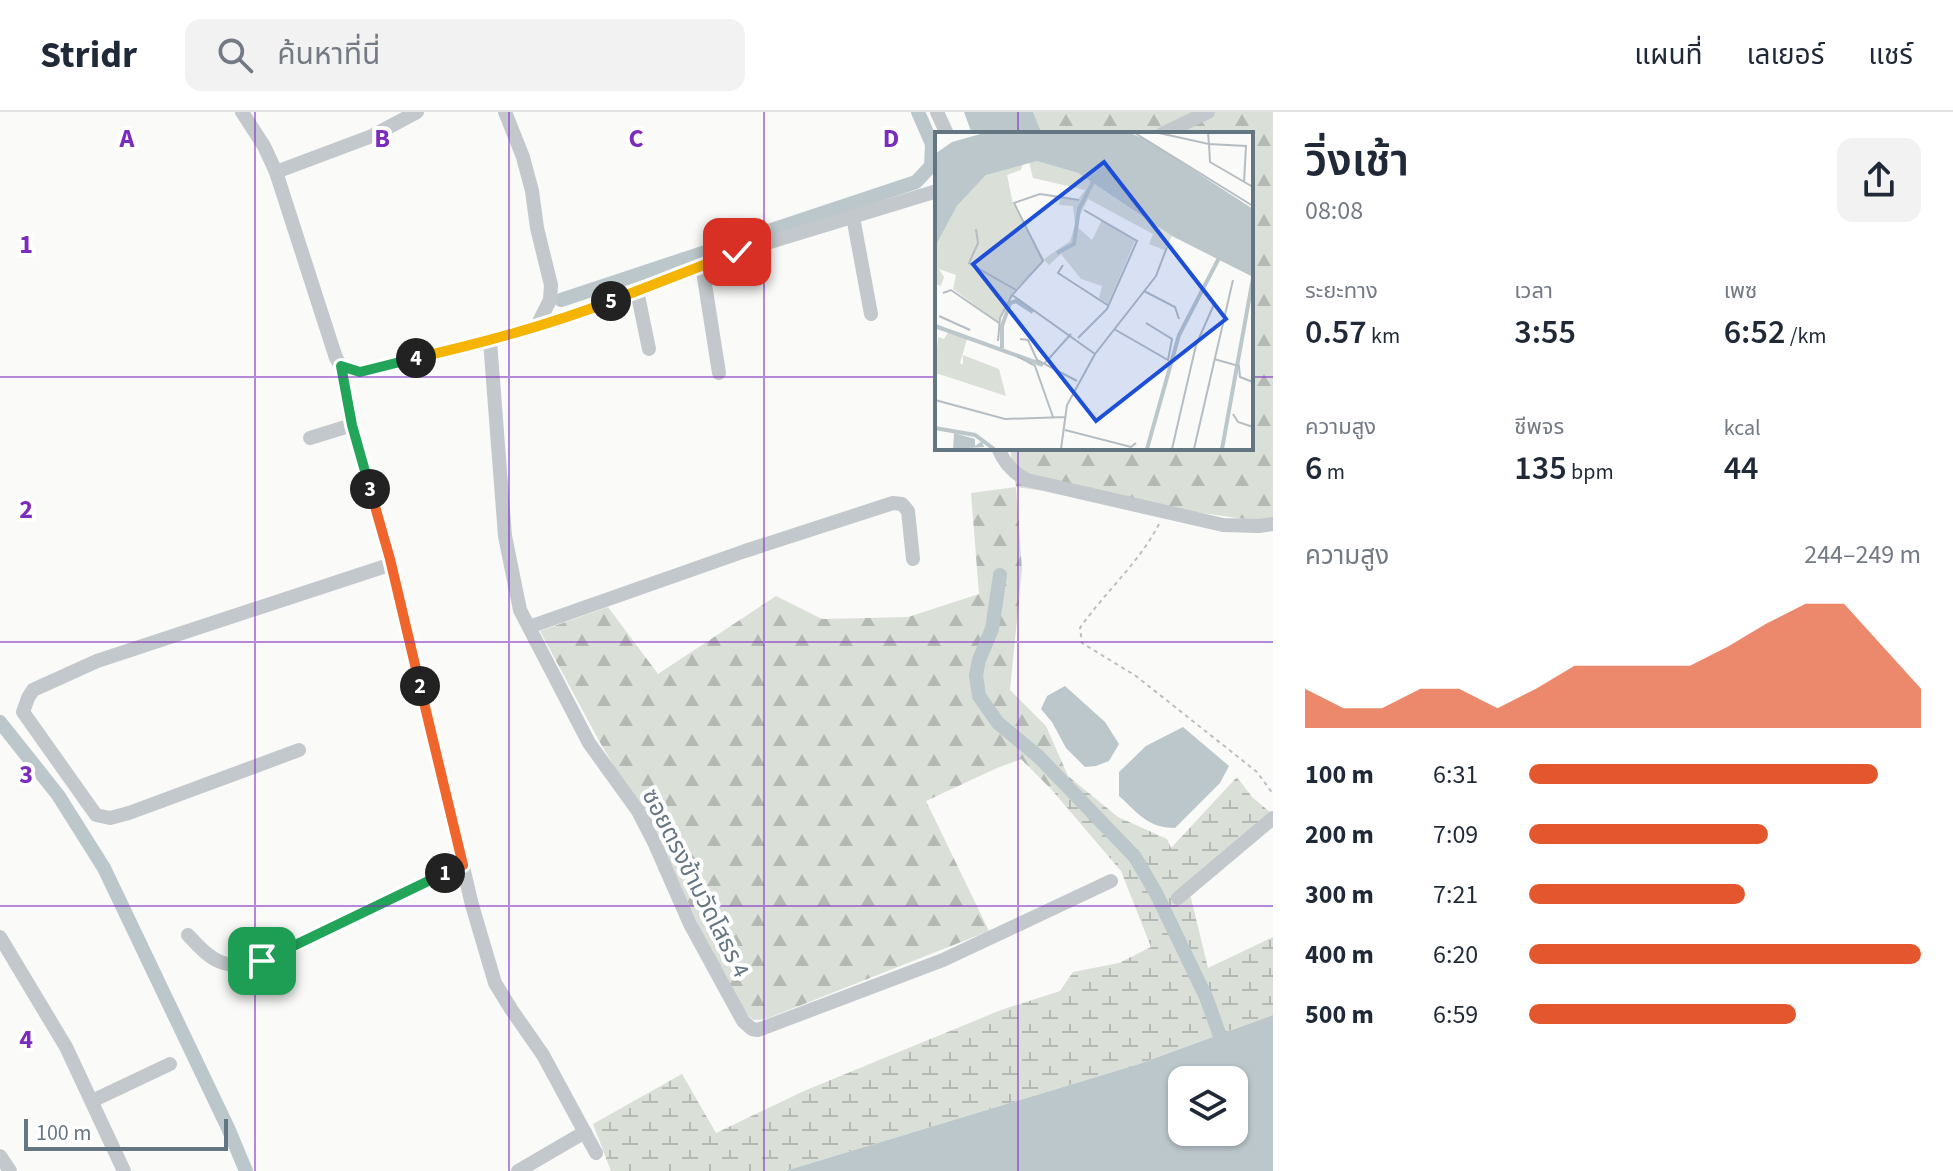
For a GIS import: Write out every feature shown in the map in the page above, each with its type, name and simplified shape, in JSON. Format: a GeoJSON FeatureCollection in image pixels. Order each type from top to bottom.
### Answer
{"type":"FeatureCollection","features":[{"type":"Feature","properties":{"kind":"street"},"geometry":{"type":"LineString","coordinates":[[242,112],[276,172],[341,366],[352,425],[392,564],[472,905],[495,983],[543,1055],[596,1153]]}},
{"type":"Feature","properties":{"kind":"street"},"geometry":{"type":"LineString","coordinates":[[276,172],[372,136],[417,112]]}},
{"type":"Feature","properties":{"kind":"street"},"geometry":{"type":"LineString","coordinates":[[505,112],[523,157],[551,285],[550,300],[537,326]]}},
{"type":"Feature","properties":{"kind":"street"},"geometry":{"type":"LineString","coordinates":[[937,112],[946,132]]}},
{"type":"Feature","properties":{"kind":"street"},"geometry":{"type":"LineString","coordinates":[[1166,132],[1208,112]]}},
{"type":"Feature","properties":{"kind":"street"},"geometry":{"type":"LineString","coordinates":[[341,366],[360,372],[490,341],[574,315],[737,252],[935,192]]}},
{"type":"Feature","properties":{"kind":"street"},"geometry":{"type":"LineString","coordinates":[[853,217],[871,314]]}},
{"type":"Feature","properties":{"kind":"street"},"geometry":{"type":"LineString","coordinates":[[702,265],[719,373]]}},
{"type":"Feature","properties":{"kind":"street"},"geometry":{"type":"LineString","coordinates":[[637,291],[649,349]]}},
{"type":"Feature","properties":{"kind":"street","name":"ซอยตรงข้ามวัดโสธร 4"},"geometry":{"type":"LineString","coordinates":[[490,341],[505,536],[520,610],[589,743],[638,811],[690,924],[743,1021],[752,1029],[758,1030],[943,960],[1111,881]]}},
{"type":"Feature","properties":{"kind":"street"},"geometry":{"type":"LineString","coordinates":[[310,438],[352,425]]}},
{"type":"Feature","properties":{"kind":"street"},"geometry":{"type":"LineString","coordinates":[[999,450],[1016,475],[1027,480],[1223,525],[1273,524]]}},
{"type":"Feature","properties":{"kind":"street"},"geometry":{"type":"LineString","coordinates":[[529,627],[893,503],[902,504],[908,511],[913,559]]}},
{"type":"Feature","properties":{"kind":"street"},"geometry":{"type":"LineString","coordinates":[[299,750],[110,818],[96,815],[23,712],[33,690],[97,661],[392,564]]}},
{"type":"Feature","properties":{"kind":"street"},"geometry":{"type":"LineString","coordinates":[[1178,898],[1273,818]]}},
{"type":"Feature","properties":{"kind":"street"},"geometry":{"type":"LineString","coordinates":[[188,935],[206,954],[222,963],[243,966],[262,961],[463,865]]}},
{"type":"Feature","properties":{"kind":"street"},"geometry":{"type":"LineString","coordinates":[[0,937],[66,1047],[124,1171]]}},
{"type":"Feature","properties":{"kind":"street"},"geometry":{"type":"LineString","coordinates":[[92,1101],[170,1064]]}},
{"type":"Feature","properties":{"kind":"street"},"geometry":{"type":"LineString","coordinates":[[518,1171],[585,1132]]}},
{"type":"Feature","properties":{"kind":"street"},"geometry":{"type":"LineString","coordinates":[[0,1156],[10,1171]]}},
{"type":"Feature","properties":{"kind":"path"},"geometry":{"type":"LineString","coordinates":[[1165,512],[1152,539],[1080,628],[1082,643],[1136,676],[1257,772],[1273,794]]}},
{"type":"Feature","properties":{"kind":"green space"},"geometry":{"type":"Polygon","coordinates":[[[1033,112],[1273,112],[1273,523],[1016,487],[1010,450],[1253,450],[1253,132],[1041,132],[1033,112]]]}},
{"type":"Feature","properties":{"kind":"green space"},"geometry":{"type":"Polygon","coordinates":[[[1016,487],[1022,569],[1010,690],[1046,726],[1068,776],[1051,789],[1021,759],[926,801],[989,931],[766,1019],[754,1020],[735,1006],[668,858],[598,739],[540,631],[608,607],[658,674],[776,596],[822,619],[908,617],[979,594],[971,493],[1016,487]]]}},
{"type":"Feature","properties":{"kind":"green space"},"geometry":{"type":"Polygon","coordinates":[[[1068,776],[1118,817],[1167,839],[1171,848],[1237,777],[1252,797],[1271,813],[1190,894],[1208,968],[1273,937],[1273,1015],[1139,1064],[785,1171],[611,1171],[593,1124],[682,1074],[716,1133],[804,1091],[1001,1010],[1060,991],[1073,972],[1119,963],[1151,947],[1121,871],[1051,789],[1068,776]]]}},
{"type":"Feature","properties":{"kind":"shaded area"},"geometry":{"type":"Polygon","coordinates":[[[964,112],[1033,112],[1041,132],[971,132],[964,112]]]}},
{"type":"Feature","properties":{"kind":"shaded area"},"geometry":{"type":"Polygon","coordinates":[[[1065,686],[1105,722],[1119,744],[1109,761],[1085,767],[1066,748],[1041,709],[1047,696],[1065,686]]]}},
{"type":"Feature","properties":{"kind":"shaded area"},"geometry":{"type":"Polygon","coordinates":[[[1183,727],[1229,766],[1220,783],[1175,828],[1158,826],[1144,819],[1119,796],[1119,772],[1146,746],[1183,727]]]}},
{"type":"Feature","properties":{"kind":"shaded area"},"geometry":{"type":"Polygon","coordinates":[[[1273,1015],[1273,1171],[785,1171],[1139,1064],[1273,1015]]]}},
{"type":"Feature","properties":{"kind":"waterway"},"geometry":{"type":"LineString","coordinates":[[561,300],[916,182],[931,166],[932,144],[918,112]]}},
{"type":"Feature","properties":{"kind":"waterway"},"geometry":{"type":"LineString","coordinates":[[1000,575],[992,629],[976,675],[979,696],[998,723],[1039,757],[1135,857],[1156,893],[1206,997],[1225,1050]]}},
{"type":"Feature","properties":{"kind":"waterway"},"geometry":{"type":"LineString","coordinates":[[0,722],[58,795],[104,868],[246,1171]]}},
{"type":"Feature","properties":{"kind":"route"},"geometry":{"type":"LineString","coordinates":[[262,961],[463,865],[390,559],[352,425],[341,366],[360,372],[490,341],[574,315],[737,252]]}}]}
